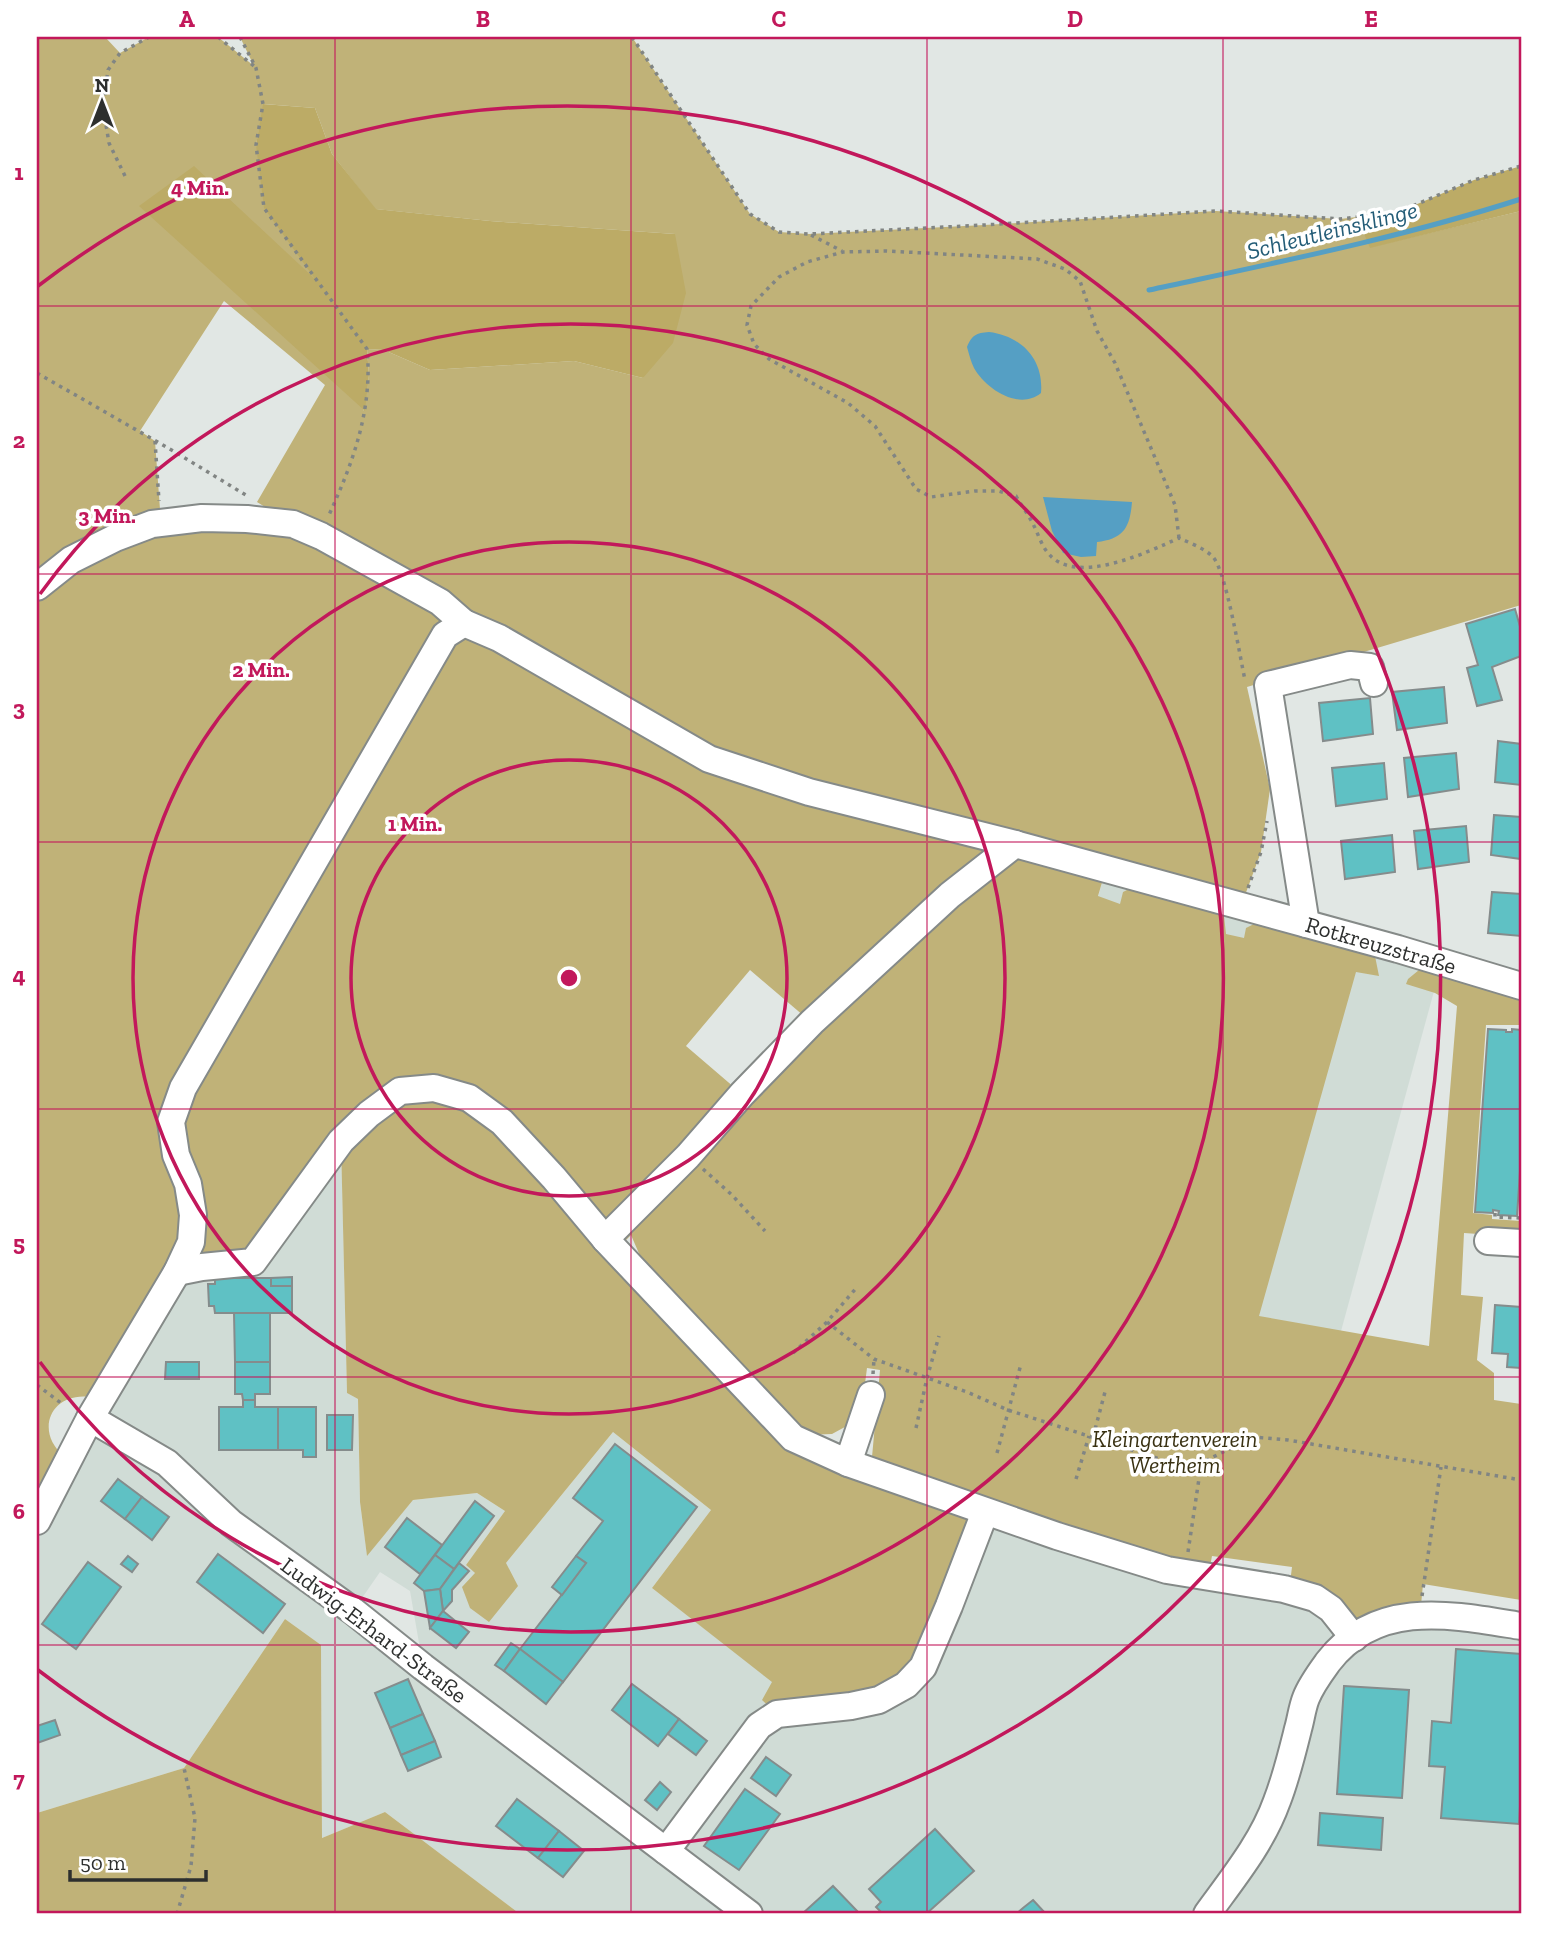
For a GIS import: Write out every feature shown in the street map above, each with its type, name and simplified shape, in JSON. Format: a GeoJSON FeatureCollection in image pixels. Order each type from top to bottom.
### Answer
{"type":"FeatureCollection","features":[{"type":"Feature","properties":{"kind":"street","name":"Rotkreuzstraße"},"geometry":{"type":"LineString","coordinates":[[37,587],[71,560],[115,538],[152,524],[202,518],[293,524],[321,536],[440,602],[464,623],[499,638],[709,759],[809,792],[1015,844],[1521,986]]}},
{"type":"Feature","properties":{"kind":"street"},"geometry":{"type":"LineString","coordinates":[[37,1521],[90,1418],[177,1272],[191,1242],[193,1215],[188,1184],[176,1155],[171,1122],[183,1088],[445,635],[464,623]]}},
{"type":"Feature","properties":{"kind":"street"},"geometry":{"type":"LineString","coordinates":[[1306,924],[1268,685],[1350,665],[1370,667],[1374,683]]}},
{"type":"Feature","properties":{"kind":"street"},"geometry":{"type":"LineString","coordinates":[[605,1239],[688,1156],[742,1094],[812,1022],[950,895],[1015,844]]}},
{"type":"Feature","properties":{"kind":"street"},"geometry":{"type":"LineString","coordinates":[[177,1272],[253,1262],[341,1141],[369,1114],[400,1091],[434,1088],[469,1098],[502,1122],[605,1239],[793,1438],[848,1463],[1057,1536],[1184,1574],[1284,1589],[1315,1598],[1331,1609],[1354,1637]]}},
{"type":"Feature","properties":{"kind":"street"},"geometry":{"type":"LineString","coordinates":[[1488,1241],[1521,1243]]}},
{"type":"Feature","properties":{"kind":"street"},"geometry":{"type":"LineString","coordinates":[[848,1463],[871,1395]]}},
{"type":"Feature","properties":{"kind":"street","name":"Ludwig-Erhard-Straße"},"geometry":{"type":"LineString","coordinates":[[90,1418],[167,1462],[231,1523],[353,1611],[749,1914]]}},
{"type":"Feature","properties":{"kind":"street"},"geometry":{"type":"LineString","coordinates":[[666,1851],[759,1726],[777,1714],[851,1706],[879,1700],[906,1685],[915,1676],[923,1667],[985,1512]]}},
{"type":"Feature","properties":{"kind":"street"},"geometry":{"type":"LineString","coordinates":[[1207,1914],[1259,1840],[1277,1802],[1306,1699],[1317,1676],[1339,1648],[1366,1629],[1395,1618],[1461,1616],[1521,1626]]}},
{"type":"Feature","properties":{"kind":"path"},"geometry":{"type":"LineString","coordinates":[[125,176],[109,143],[103,107],[108,70],[120,53],[149,37]]}},
{"type":"Feature","properties":{"kind":"path"},"geometry":{"type":"LineString","coordinates":[[218,37],[256,68]]}},
{"type":"Feature","properties":{"kind":"path"},"geometry":{"type":"LineString","coordinates":[[240,37],[256,68],[263,104],[256,145],[264,208],[367,349],[369,375],[365,411],[344,482],[321,536]]}},
{"type":"Feature","properties":{"kind":"path"},"geometry":{"type":"LineString","coordinates":[[632,37],[750,214],[779,232],[809,234],[1216,211],[1340,219],[1395,213],[1474,180],[1521,166]]}},
{"type":"Feature","properties":{"kind":"path"},"geometry":{"type":"LineString","coordinates":[[809,234],[843,252]]}},
{"type":"Feature","properties":{"kind":"path"},"geometry":{"type":"LineString","coordinates":[[1179,538],[1175,505],[1115,363],[1097,331],[1080,281],[1065,269],[1037,259],[887,251],[843,252],[807,262],[779,277],[751,306],[747,325],[754,344],[769,359],[848,403],[875,425],[916,489],[931,497],[975,491],[998,491],[1016,496],[1048,554],[1063,563],[1086,568],[1111,564],[1179,538],[1214,559],[1225,588],[1247,687]]}},
{"type":"Feature","properties":{"kind":"path"},"geometry":{"type":"LineString","coordinates":[[37,373],[257,502]]}},
{"type":"Feature","properties":{"kind":"path"},"geometry":{"type":"LineString","coordinates":[[155,441],[161,523]]}},
{"type":"Feature","properties":{"kind":"path"},"geometry":{"type":"LineString","coordinates":[[1241,906],[1261,852],[1268,817]]}},
{"type":"Feature","properties":{"kind":"path"},"geometry":{"type":"LineString","coordinates":[[688,1156],[732,1195],[765,1231]]}},
{"type":"Feature","properties":{"kind":"path"},"geometry":{"type":"LineString","coordinates":[[1495,1213],[1495,1217],[1521,1218]]}},
{"type":"Feature","properties":{"kind":"path"},"geometry":{"type":"LineString","coordinates":[[793,1353],[827,1322],[858,1286]]}},
{"type":"Feature","properties":{"kind":"path"},"geometry":{"type":"LineString","coordinates":[[827,1322],[874,1359],[1008,1410],[1200,1472]]}},
{"type":"Feature","properties":{"kind":"path"},"geometry":{"type":"LineString","coordinates":[[916,1428],[939,1336]]}},
{"type":"Feature","properties":{"kind":"path"},"geometry":{"type":"LineString","coordinates":[[997,1453],[1021,1364]]}},
{"type":"Feature","properties":{"kind":"path"},"geometry":{"type":"LineString","coordinates":[[37,1385],[61,1402]]}},
{"type":"Feature","properties":{"kind":"path"},"geometry":{"type":"LineString","coordinates":[[1076,1479],[1105,1392]]}},
{"type":"Feature","properties":{"kind":"path"},"geometry":{"type":"LineString","coordinates":[[1184,1574],[1200,1472],[1207,1460],[1252,1437],[1288,1440],[1521,1480]]}},
{"type":"Feature","properties":{"kind":"path"},"geometry":{"type":"LineString","coordinates":[[1420,1616],[1441,1466]]}},
{"type":"Feature","properties":{"kind":"path"},"geometry":{"type":"LineString","coordinates":[[177,1914],[191,1866],[195,1818],[184,1768]]}},
{"type":"Feature","properties":{"kind":"shaded area"},"geometry":{"type":"Polygon","coordinates":[[[263,104],[315,108],[332,154],[376,209],[490,221],[675,234],[686,293],[673,343],[643,378],[574,361],[430,370],[384,350],[367,349],[369,375],[365,411],[139,206],[194,166],[315,279],[264,208],[256,145],[263,104]]]}},
{"type":"Feature","properties":{"kind":"shaded area"},"geometry":{"type":"Polygon","coordinates":[[[1521,166],[1521,211],[1370,248],[1357,217],[1396,213],[1474,180],[1521,166]]]}},
{"type":"Feature","properties":{"kind":"shaded area"},"geometry":{"type":"Polygon","coordinates":[[[1106,869],[1442,962],[1329,1375],[1042,1312],[1098,897],[1106,869]]]}},
{"type":"Feature","properties":{"kind":"shaded area"},"geometry":{"type":"Polygon","coordinates":[[[341,1141],[347,1393],[358,1399],[360,1502],[367,1555],[413,1500],[477,1493],[505,1511],[466,1565],[475,1573],[506,1563],[613,1432],[711,1510],[652,1588],[773,1682],[985,1512],[1284,1589],[1365,1629],[1521,1626],[1521,1914],[520,1914],[385,1812],[322,1838],[321,1645],[285,1619],[184,1768],[37,1813],[37,1521],[177,1272],[341,1141]],[[380,1572],[353,1611],[423,1666],[410,1591],[380,1572]]]}},
{"type":"Feature","properties":{"kind":"green space","name":"Kleingartenverein Wertheim"},"geometry":{"type":"Polygon","coordinates":[[[37,37],[105,37],[120,53],[149,37],[218,37],[254,66],[240,37],[632,37],[750,214],[779,232],[809,234],[1216,211],[1340,219],[1357,217],[1371,247],[1521,211],[1521,605],[1247,687],[1270,789],[1261,852],[1241,906],[1106,869],[1098,896],[1120,904],[1123,892],[1129,889],[1224,916],[1226,934],[1244,938],[1246,928],[1254,924],[1375,956],[1379,976],[1356,972],[1259,1316],[1429,1346],[1457,1006],[1435,993],[1406,984],[1419,970],[1432,971],[1471,981],[1521,1000],[1521,1025],[1486,1025],[1473,1213],[1492,1215],[1492,1219],[1521,1221],[1521,1237],[1464,1233],[1461,1295],[1483,1297],[1477,1360],[1494,1373],[1494,1400],[1521,1404],[1521,1600],[1423,1584],[1420,1616],[1365,1629],[1289,1591],[1292,1567],[1212,1556],[1209,1572],[878,1466],[872,1457],[880,1370],[867,1368],[862,1407],[854,1422],[832,1434],[806,1435],[644,1265],[631,1235],[616,1250],[793,1438],[979,1510],[906,1685],[777,1714],[762,1700],[772,1682],[652,1588],[711,1510],[613,1432],[506,1563],[518,1586],[489,1622],[470,1608],[462,1587],[475,1573],[466,1565],[505,1511],[477,1493],[413,1500],[367,1556],[360,1502],[358,1399],[347,1393],[341,1143],[253,1262],[177,1272],[90,1397],[76,1397],[57,1407],[51,1415],[50,1436],[64,1456],[37,1521],[37,37]],[[264,104],[256,145],[319,283],[364,411],[369,375],[367,349],[384,350],[430,370],[574,361],[643,378],[675,234],[490,221],[375,209],[332,154],[315,108],[264,104]],[[224,301],[140,431],[155,441],[161,523],[291,523],[257,502],[325,385],[224,301]],[[750,970],[686,1046],[742,1094],[811,1022],[750,970]]]}},
{"type":"Feature","properties":{"kind":"green space"},"geometry":{"type":"Polygon","coordinates":[[[285,1619],[321,1645],[322,1838],[385,1812],[520,1914],[37,1914],[37,1813],[184,1768],[285,1619]]]}},
{"type":"Feature","properties":{"kind":"water"},"geometry":{"type":"Polygon","coordinates":[[[989,332],[1001,334],[1021,344],[1035,360],[1041,381],[1041,393],[1023,400],[1013,399],[995,390],[979,376],[967,347],[975,335],[989,332]]]}},
{"type":"Feature","properties":{"kind":"water"},"geometry":{"type":"Polygon","coordinates":[[[1043,497],[1132,502],[1124,530],[1114,538],[1097,542],[1096,556],[1081,557],[1063,553],[1052,531],[1043,497]]]}},
{"type":"Feature","properties":{"kind":"building"},"geometry":{"type":"Polygon","coordinates":[[[1515,609],[1521,630],[1521,656],[1492,667],[1502,700],[1477,706],[1467,668],[1478,665],[1466,624],[1515,609]]]}},
{"type":"Feature","properties":{"kind":"building"},"geometry":{"type":"Polygon","coordinates":[[[1444,687],[1447,723],[1397,730],[1392,692],[1444,687]]]}},
{"type":"Feature","properties":{"kind":"building"},"geometry":{"type":"Polygon","coordinates":[[[1370,698],[1373,734],[1323,741],[1319,703],[1370,698]]]}},
{"type":"Feature","properties":{"kind":"building"},"geometry":{"type":"Polygon","coordinates":[[[1498,741],[1521,744],[1521,785],[1495,782],[1498,741]]]}},
{"type":"Feature","properties":{"kind":"building"},"geometry":{"type":"Polygon","coordinates":[[[1456,753],[1459,789],[1408,797],[1404,758],[1456,753]]]}},
{"type":"Feature","properties":{"kind":"building"},"geometry":{"type":"Polygon","coordinates":[[[1384,763],[1387,799],[1336,806],[1332,768],[1384,763]]]}},
{"type":"Feature","properties":{"kind":"building"},"geometry":{"type":"Polygon","coordinates":[[[1494,815],[1521,817],[1521,859],[1491,855],[1494,815]]]}},
{"type":"Feature","properties":{"kind":"building"},"geometry":{"type":"Polygon","coordinates":[[[1466,826],[1469,862],[1418,869],[1414,831],[1466,826]]]}},
{"type":"Feature","properties":{"kind":"building"},"geometry":{"type":"Polygon","coordinates":[[[1392,835],[1395,872],[1345,879],[1341,841],[1392,835]]]}},
{"type":"Feature","properties":{"kind":"building"},"geometry":{"type":"Polygon","coordinates":[[[1492,892],[1521,894],[1521,936],[1488,933],[1492,892]]]}},
{"type":"Feature","properties":{"kind":"building"},"geometry":{"type":"Polygon","coordinates":[[[1488,1029],[1506,1032],[1512,1032],[1512,1029],[1521,1030],[1521,1156],[1517,1216],[1498,1215],[1499,1211],[1493,1210],[1493,1213],[1475,1212],[1488,1029]]]}},
{"type":"Feature","properties":{"kind":"building"},"geometry":{"type":"Polygon","coordinates":[[[292,1277],[292,1286],[271,1286],[271,1278],[292,1277]]]}},
{"type":"Feature","properties":{"kind":"building"},"geometry":{"type":"Polygon","coordinates":[[[215,1278],[271,1278],[271,1286],[292,1286],[292,1313],[215,1313],[214,1306],[209,1306],[208,1284],[215,1284],[215,1278]]]}},
{"type":"Feature","properties":{"kind":"building"},"geometry":{"type":"Polygon","coordinates":[[[1495,1305],[1521,1307],[1521,1368],[1507,1367],[1508,1354],[1492,1353],[1495,1305]]]}},
{"type":"Feature","properties":{"kind":"building"},"geometry":{"type":"Polygon","coordinates":[[[234,1313],[270,1313],[270,1362],[235,1362],[234,1313]]]}},
{"type":"Feature","properties":{"kind":"building"},"geometry":{"type":"Polygon","coordinates":[[[166,1362],[199,1362],[199,1379],[165,1379],[166,1362]]]}},
{"type":"Feature","properties":{"kind":"building"},"geometry":{"type":"Polygon","coordinates":[[[235,1362],[270,1362],[270,1394],[255,1394],[255,1400],[243,1400],[242,1394],[235,1394],[235,1362]]]}},
{"type":"Feature","properties":{"kind":"building"},"geometry":{"type":"Polygon","coordinates":[[[243,1400],[255,1400],[255,1407],[278,1407],[278,1450],[219,1450],[219,1407],[243,1407],[243,1400]]]}},
{"type":"Feature","properties":{"kind":"building"},"geometry":{"type":"Polygon","coordinates":[[[278,1407],[316,1407],[316,1457],[303,1457],[303,1450],[278,1450],[278,1407]]]}},
{"type":"Feature","properties":{"kind":"building"},"geometry":{"type":"Polygon","coordinates":[[[327,1415],[353,1415],[352,1450],[327,1450],[327,1415]]]}},
{"type":"Feature","properties":{"kind":"building"},"geometry":{"type":"Polygon","coordinates":[[[615,1444],[697,1507],[563,1682],[520,1649],[586,1563],[576,1556],[603,1521],[573,1498],[615,1444]]]}},
{"type":"Feature","properties":{"kind":"building"},"geometry":{"type":"Polygon","coordinates":[[[118,1479],[142,1497],[125,1519],[101,1501],[118,1479]]]}},
{"type":"Feature","properties":{"kind":"building"},"geometry":{"type":"Polygon","coordinates":[[[142,1497],[169,1517],[152,1540],[125,1519],[142,1497]]]}},
{"type":"Feature","properties":{"kind":"building"},"geometry":{"type":"Polygon","coordinates":[[[475,1501],[494,1516],[454,1569],[435,1555],[475,1501]]]}},
{"type":"Feature","properties":{"kind":"building"},"geometry":{"type":"Polygon","coordinates":[[[407,1518],[442,1545],[420,1574],[385,1547],[407,1518]]]}},
{"type":"Feature","properties":{"kind":"building"},"geometry":{"type":"Polygon","coordinates":[[[218,1554],[285,1604],[263,1633],[197,1582],[218,1554]]]}},
{"type":"Feature","properties":{"kind":"building"},"geometry":{"type":"Polygon","coordinates":[[[435,1555],[454,1569],[440,1589],[424,1591],[414,1583],[435,1555]]]}},
{"type":"Feature","properties":{"kind":"building"},"geometry":{"type":"Polygon","coordinates":[[[128,1556],[138,1564],[132,1572],[121,1564],[128,1556]]]}},
{"type":"Feature","properties":{"kind":"building"},"geometry":{"type":"Polygon","coordinates":[[[576,1556],[586,1563],[562,1595],[552,1587],[576,1556]]]}},
{"type":"Feature","properties":{"kind":"building"},"geometry":{"type":"Polygon","coordinates":[[[88,1562],[121,1587],[76,1649],[42,1624],[88,1562]]]}},
{"type":"Feature","properties":{"kind":"building"},"geometry":{"type":"Polygon","coordinates":[[[459,1563],[469,1571],[452,1590],[452,1601],[443,1611],[440,1589],[459,1563]]]}},
{"type":"Feature","properties":{"kind":"building"},"geometry":{"type":"Polygon","coordinates":[[[440,1589],[443,1611],[430,1628],[424,1591],[440,1589]]]}},
{"type":"Feature","properties":{"kind":"building"},"geometry":{"type":"Polygon","coordinates":[[[443,1611],[469,1632],[456,1648],[430,1628],[443,1611]]]}},
{"type":"Feature","properties":{"kind":"building"},"geometry":{"type":"Polygon","coordinates":[[[511,1643],[520,1649],[504,1671],[495,1665],[511,1643]]]}},
{"type":"Feature","properties":{"kind":"building"},"geometry":{"type":"Polygon","coordinates":[[[520,1649],[563,1682],[546,1704],[504,1671],[520,1649]]]}},
{"type":"Feature","properties":{"kind":"building"},"geometry":{"type":"Polygon","coordinates":[[[1456,1649],[1521,1654],[1519,1824],[1441,1818],[1445,1767],[1429,1766],[1432,1721],[1451,1723],[1456,1649]]]}},
{"type":"Feature","properties":{"kind":"building"},"geometry":{"type":"Polygon","coordinates":[[[408,1679],[423,1714],[390,1728],[375,1693],[408,1679]]]}},
{"type":"Feature","properties":{"kind":"building"},"geometry":{"type":"Polygon","coordinates":[[[632,1684],[679,1719],[658,1746],[612,1710],[632,1684]]]}},
{"type":"Feature","properties":{"kind":"building"},"geometry":{"type":"Polygon","coordinates":[[[1344,1686],[1409,1690],[1402,1798],[1337,1794],[1344,1686]]]}},
{"type":"Feature","properties":{"kind":"building"},"geometry":{"type":"Polygon","coordinates":[[[423,1714],[435,1741],[401,1755],[390,1728],[423,1714]]]}},
{"type":"Feature","properties":{"kind":"building"},"geometry":{"type":"Polygon","coordinates":[[[679,1719],[707,1741],[696,1755],[668,1734],[679,1719]]]}},
{"type":"Feature","properties":{"kind":"building"},"geometry":{"type":"Polygon","coordinates":[[[55,1720],[60,1735],[37,1743],[37,1726],[55,1720]]]}},
{"type":"Feature","properties":{"kind":"building"},"geometry":{"type":"Polygon","coordinates":[[[435,1741],[441,1757],[408,1771],[401,1755],[435,1741]]]}},
{"type":"Feature","properties":{"kind":"building"},"geometry":{"type":"Polygon","coordinates":[[[766,1757],[791,1775],[776,1796],[751,1778],[766,1757]]]}},
{"type":"Feature","properties":{"kind":"building"},"geometry":{"type":"Polygon","coordinates":[[[660,1782],[671,1792],[657,1810],[645,1800],[660,1782]]]}},
{"type":"Feature","properties":{"kind":"building"},"geometry":{"type":"Polygon","coordinates":[[[745,1789],[780,1814],[739,1870],[704,1846],[745,1789]]]}},
{"type":"Feature","properties":{"kind":"building"},"geometry":{"type":"Polygon","coordinates":[[[517,1799],[559,1831],[538,1858],[496,1826],[517,1799]]]}},
{"type":"Feature","properties":{"kind":"building"},"geometry":{"type":"Polygon","coordinates":[[[1320,1813],[1383,1818],[1381,1850],[1318,1845],[1320,1813]]]}},
{"type":"Feature","properties":{"kind":"building"},"geometry":{"type":"Polygon","coordinates":[[[935,1829],[974,1871],[926,1914],[883,1914],[876,1907],[881,1902],[869,1889],[935,1829]]]}},
{"type":"Feature","properties":{"kind":"building"},"geometry":{"type":"Polygon","coordinates":[[[559,1831],[584,1851],[563,1877],[538,1858],[559,1831]]]}},
{"type":"Feature","properties":{"kind":"building"},"geometry":{"type":"Polygon","coordinates":[[[833,1886],[860,1914],[802,1914],[833,1886]]]}},
{"type":"Feature","properties":{"kind":"building"},"geometry":{"type":"Polygon","coordinates":[[[1033,1900],[1046,1914],[1016,1914],[1023,1908],[1033,1900]]]}},
{"type":"Feature","properties":{"kind":"waterway","name":"Schleutleinsklinge"},"geometry":{"type":"LineString","coordinates":[[1149,290],[1383,238],[1521,199]]}}]}
